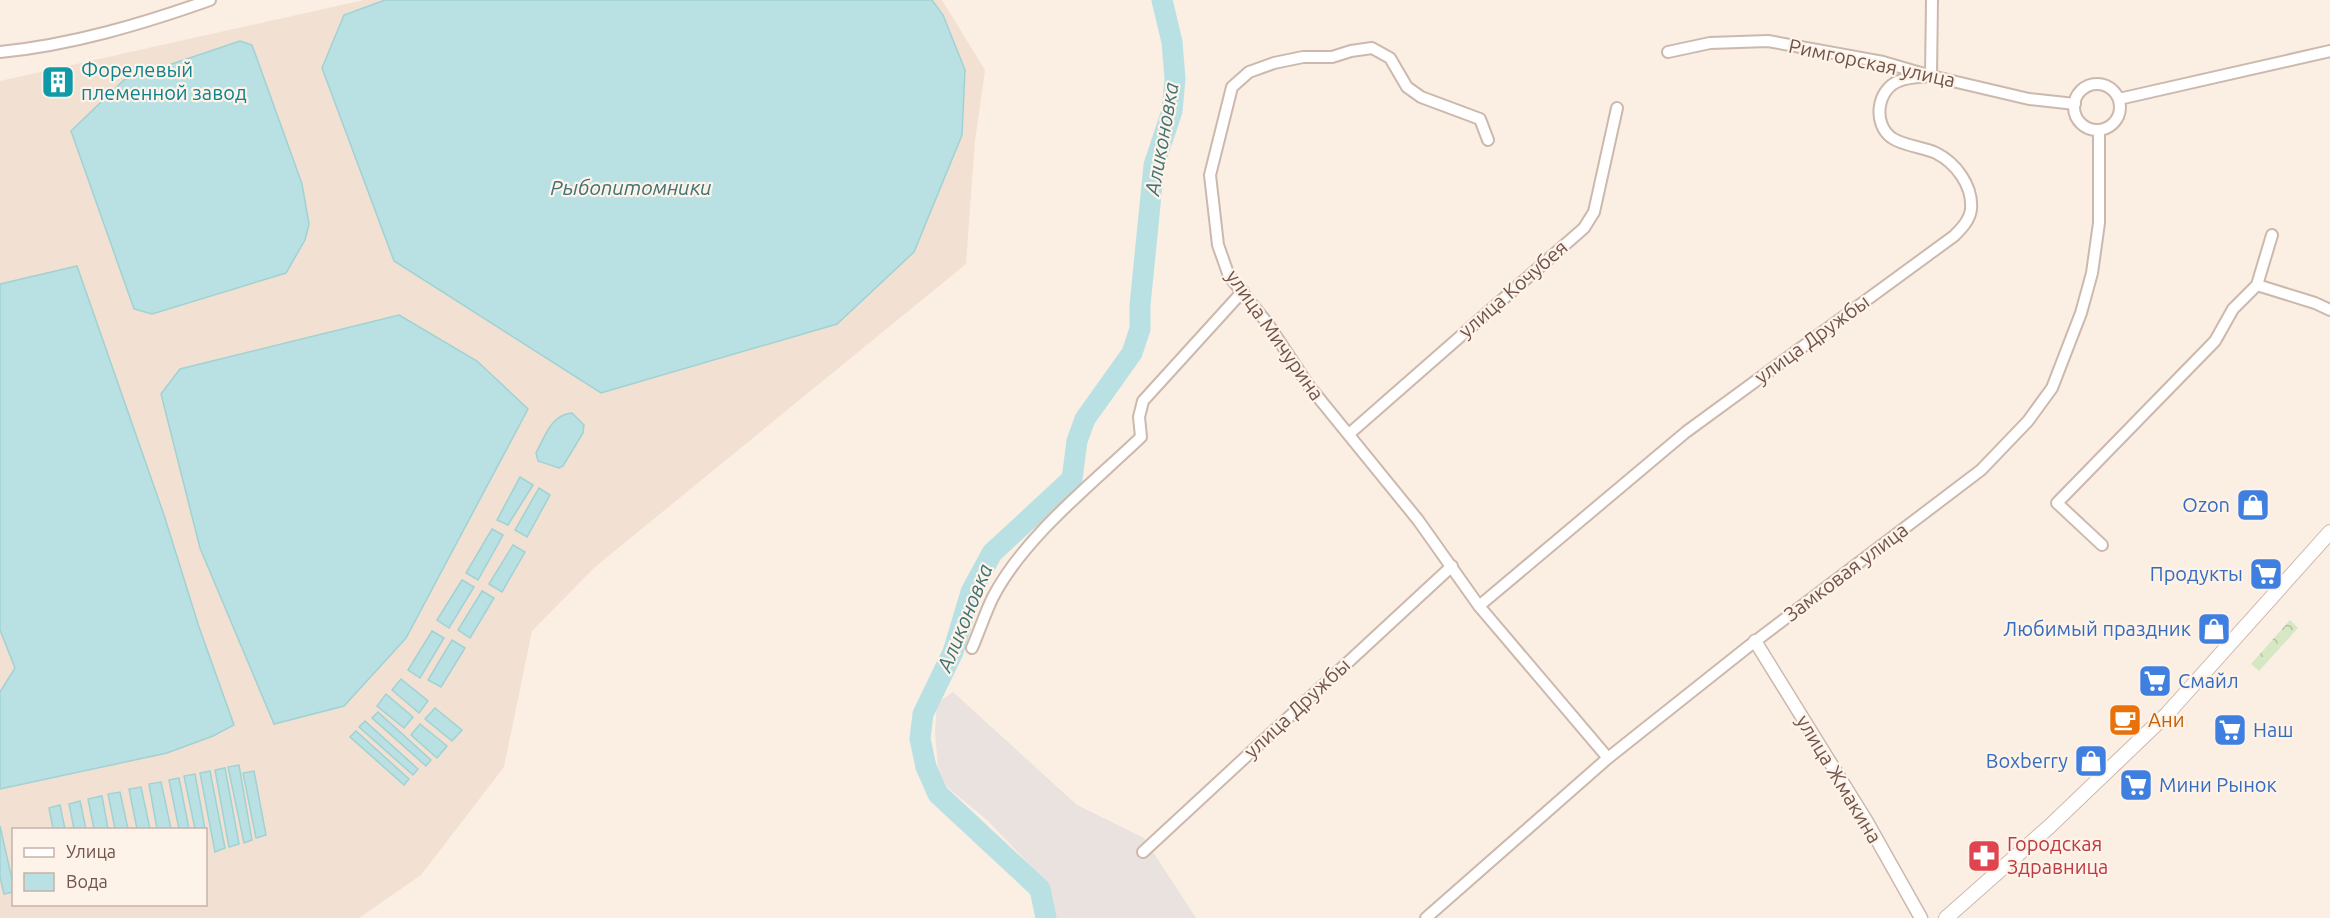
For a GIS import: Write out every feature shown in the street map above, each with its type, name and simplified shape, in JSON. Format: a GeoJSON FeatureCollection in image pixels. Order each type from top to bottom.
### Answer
{"type":"FeatureCollection","features":[{"type":"Feature","properties":{"kind":"main road"},"geometry":{"type":"LineString","coordinates":[[1946,918],[2050,826],[2167,714],[2330,532]]}},
{"type":"Feature","properties":{"kind":"street"},"geometry":{"type":"LineString","coordinates":[[0,52],[30,49],[93,37],[210,0]]}},
{"type":"Feature","properties":{"kind":"street"},"geometry":{"type":"LineString","coordinates":[[1931,76],[1932,0]]}},
{"type":"Feature","properties":{"kind":"street","name":"Римгорская улица"},"geometry":{"type":"LineString","coordinates":[[1668,52],[1710,43],[1768,41],[1883,62],[2029,99],[2075,104]]}},
{"type":"Feature","properties":{"kind":"street","name":"улица Мичурина"},"geometry":{"type":"LineString","coordinates":[[1488,140],[1480,119],[1421,97],[1407,87],[1390,58],[1372,48],[1332,57],[1303,57],[1274,63],[1249,72],[1232,87],[1210,175],[1218,245],[1229,276],[1268,324],[1309,386],[1418,520],[1479,606],[1608,758]]}},
{"type":"Feature","properties":{"kind":"street"},"geometry":{"type":"LineString","coordinates":[[2119,99],[2330,51]]}},
{"type":"Feature","properties":{"kind":"street","name":"улица Дружбы"},"geometry":{"type":"LineString","coordinates":[[1479,606],[1686,432],[1954,236],[1965,224],[1971,210],[1969,193],[1963,177],[1952,163],[1936,153],[1892,138],[1881,126],[1879,108],[1884,93],[1898,81],[1931,76]]}},
{"type":"Feature","properties":{"kind":"street"},"geometry":{"type":"LineString","coordinates":[[2095,84],[2109,88],[2119,99],[2119,113],[2106,128],[2099,130],[2086,127],[2077,117],[2075,104],[2081,91],[2095,84]]}},
{"type":"Feature","properties":{"kind":"street","name":"улица Кочубея"},"geometry":{"type":"LineString","coordinates":[[1349,434],[1584,228],[1594,212],[1617,108]]}},
{"type":"Feature","properties":{"kind":"street","name":"Замковая улица"},"geometry":{"type":"LineString","coordinates":[[1426,918],[1608,758],[1755,641],[1981,470],[2028,421],[2052,388],[2081,313],[2092,273],[2099,224],[2099,130]]}},
{"type":"Feature","properties":{"kind":"street"},"geometry":{"type":"LineString","coordinates":[[2102,545],[2056,503],[2215,341],[2233,309],[2257,285],[2272,235]]}},
{"type":"Feature","properties":{"kind":"street"},"geometry":{"type":"LineString","coordinates":[[2257,285],[2330,310]]}},
{"type":"Feature","properties":{"kind":"street"},"geometry":{"type":"LineString","coordinates":[[972,648],[993,598],[1009,574],[1050,523],[1141,436],[1139,417],[1143,400],[1243,291]]}},
{"type":"Feature","properties":{"kind":"street","name":"улица Дружбы"},"geometry":{"type":"LineString","coordinates":[[1143,852],[1452,566]]}},
{"type":"Feature","properties":{"kind":"street","name":"улица Жмакина"},"geometry":{"type":"LineString","coordinates":[[1755,641],[1867,822],[1921,918]]}},
{"type":"Feature","properties":{"kind":"shaded area"},"geometry":{"type":"Polygon","coordinates":[[[364,0],[942,0],[985,70],[975,140],[966,264],[595,567],[532,631],[504,767],[421,875],[359,918],[0,918],[0,81],[364,0]]]}},
{"type":"Feature","properties":{"kind":"shaded area"},"geometry":{"type":"Polygon","coordinates":[[[953,692],[1077,805],[1144,838],[1196,918],[1053,918],[1046,882],[988,821],[946,786],[938,767],[935,732],[937,703],[953,692]]]}},
{"type":"Feature","properties":{"kind":"green space"},"geometry":{"type":"Polygon","coordinates":[[[2290,620],[2298,628],[2259,671],[2251,664],[2290,620]]]}},
{"type":"Feature","properties":{"kind":"water","name":"Рыбопитомники"},"geometry":{"type":"Polygon","coordinates":[[[385,0],[932,0],[943,15],[965,70],[962,135],[914,252],[837,324],[601,393],[394,261],[322,68],[344,15],[385,0]]]}},
{"type":"Feature","properties":{"kind":"water"},"geometry":{"type":"Polygon","coordinates":[[[240,41],[252,45],[302,184],[309,224],[305,240],[286,273],[152,314],[134,309],[71,131],[124,80],[240,41]]]}},
{"type":"Feature","properties":{"kind":"water"},"geometry":{"type":"Polygon","coordinates":[[[77,266],[234,725],[213,736],[167,753],[0,789],[0,692],[15,668],[0,630],[0,284],[77,266]]]}},
{"type":"Feature","properties":{"kind":"water"},"geometry":{"type":"Polygon","coordinates":[[[399,315],[477,361],[528,409],[406,638],[344,706],[274,724],[200,548],[161,394],[180,369],[399,315]]]}},
{"type":"Feature","properties":{"kind":"water"},"geometry":{"type":"Polygon","coordinates":[[[572,413],[584,425],[583,433],[563,466],[559,468],[538,461],[536,453],[550,427],[559,418],[572,413]]]}},
{"type":"Feature","properties":{"kind":"water"},"geometry":{"type":"Polygon","coordinates":[[[520,477],[533,485],[508,525],[497,520],[520,477]]]}},
{"type":"Feature","properties":{"kind":"water"},"geometry":{"type":"Polygon","coordinates":[[[539,488],[550,495],[527,537],[515,530],[539,488]]]}},
{"type":"Feature","properties":{"kind":"water"},"geometry":{"type":"Polygon","coordinates":[[[492,529],[503,535],[478,580],[466,573],[492,529]]]}},
{"type":"Feature","properties":{"kind":"water"},"geometry":{"type":"Polygon","coordinates":[[[513,545],[525,552],[502,592],[489,584],[513,545]]]}},
{"type":"Feature","properties":{"kind":"water"},"geometry":{"type":"Polygon","coordinates":[[[462,580],[474,587],[449,628],[437,620],[462,580]]]}},
{"type":"Feature","properties":{"kind":"water"},"geometry":{"type":"Polygon","coordinates":[[[482,591],[494,598],[470,638],[458,630],[482,591]]]}},
{"type":"Feature","properties":{"kind":"water"},"geometry":{"type":"Polygon","coordinates":[[[432,631],[444,638],[420,678],[408,670],[432,631]]]}},
{"type":"Feature","properties":{"kind":"water"},"geometry":{"type":"Polygon","coordinates":[[[452,640],[465,648],[441,687],[428,680],[452,640]]]}},
{"type":"Feature","properties":{"kind":"water"},"geometry":{"type":"Polygon","coordinates":[[[401,679],[428,701],[419,713],[392,690],[401,679]]]}},
{"type":"Feature","properties":{"kind":"water"},"geometry":{"type":"Polygon","coordinates":[[[386,694],[413,717],[404,728],[377,706],[386,694]]]}},
{"type":"Feature","properties":{"kind":"water"},"geometry":{"type":"Polygon","coordinates":[[[435,708],[462,730],[452,741],[425,719],[435,708]]]}},
{"type":"Feature","properties":{"kind":"water"},"geometry":{"type":"Polygon","coordinates":[[[378,712],[431,760],[426,766],[372,718],[378,712]]]}},
{"type":"Feature","properties":{"kind":"water"},"geometry":{"type":"Polygon","coordinates":[[[365,721],[418,769],[413,775],[359,727],[365,721]]]}},
{"type":"Feature","properties":{"kind":"water"},"geometry":{"type":"Polygon","coordinates":[[[420,724],[447,746],[437,758],[411,735],[420,724]]]}},
{"type":"Feature","properties":{"kind":"water"},"geometry":{"type":"Polygon","coordinates":[[[356,731],[409,779],[404,785],[350,737],[356,731]]]}},
{"type":"Feature","properties":{"kind":"water"},"geometry":{"type":"Polygon","coordinates":[[[239,765],[252,840],[244,843],[228,767],[239,765]]]}},
{"type":"Feature","properties":{"kind":"water"},"geometry":{"type":"Polygon","coordinates":[[[225,768],[239,844],[229,847],[215,770],[225,768]]]}},
{"type":"Feature","properties":{"kind":"water"},"geometry":{"type":"Polygon","coordinates":[[[210,771],[225,848],[215,852],[200,773],[210,771]]]}},
{"type":"Feature","properties":{"kind":"water"},"geometry":{"type":"Polygon","coordinates":[[[254,771],[266,835],[256,838],[243,773],[254,771]]]}},
{"type":"Feature","properties":{"kind":"water"},"geometry":{"type":"Polygon","coordinates":[[[195,774],[205,828],[195,828],[184,776],[195,774]]]}},
{"type":"Feature","properties":{"kind":"water"},"geometry":{"type":"Polygon","coordinates":[[[179,778],[189,828],[179,828],[169,780],[179,778]]]}},
{"type":"Feature","properties":{"kind":"water"},"geometry":{"type":"Polygon","coordinates":[[[161,782],[171,828],[157,828],[149,784],[161,782]]]}},
{"type":"Feature","properties":{"kind":"water"},"geometry":{"type":"Polygon","coordinates":[[[141,787],[150,828],[137,828],[129,789],[141,787]]]}},
{"type":"Feature","properties":{"kind":"water"},"geometry":{"type":"Polygon","coordinates":[[[120,792],[128,828],[115,828],[108,794],[120,792]]]}},
{"type":"Feature","properties":{"kind":"water"},"geometry":{"type":"Polygon","coordinates":[[[102,796],[108,828],[94,828],[88,799],[102,796]]]}},
{"type":"Feature","properties":{"kind":"water"},"geometry":{"type":"Polygon","coordinates":[[[80,801],[86,828],[74,828],[69,804],[80,801]]]}},
{"type":"Feature","properties":{"kind":"water"},"geometry":{"type":"Polygon","coordinates":[[[60,805],[65,828],[53,828],[49,808],[60,805]]]}},
{"type":"Feature","properties":{"kind":"water"},"geometry":{"type":"Polygon","coordinates":[[[0,826],[12,880],[12,892],[4,894],[0,877],[0,826]]]}},
{"type":"Feature","properties":{"kind":"waterway","name":"Аликоновка"},"geometry":{"type":"LineString","coordinates":[[1046,918],[1040,889],[938,794],[926,767],[920,739],[923,714],[953,652],[971,592],[992,553],[1072,479],[1077,441],[1085,419],[1132,353],[1140,329],[1140,305],[1154,165],[1172,111],[1175,79],[1172,42],[1162,0]]}},
{"type":"Feature","properties":{"kind":"place","name":"Форелевый племенной завод"},"geometry":{"type":"Point","coordinates":[58,82]}},
{"type":"Feature","properties":{"kind":"place","name":"Ozon"},"geometry":{"type":"Point","coordinates":[2253,505]}},
{"type":"Feature","properties":{"kind":"place","name":"Продукты"},"geometry":{"type":"Point","coordinates":[2266,574]}},
{"type":"Feature","properties":{"kind":"place","name":"Любимый праздник"},"geometry":{"type":"Point","coordinates":[2214,629]}},
{"type":"Feature","properties":{"kind":"place","name":"Смайл"},"geometry":{"type":"Point","coordinates":[2155,681]}},
{"type":"Feature","properties":{"kind":"place","name":"Ани"},"geometry":{"type":"Point","coordinates":[2125,720]}},
{"type":"Feature","properties":{"kind":"place","name":"Наш"},"geometry":{"type":"Point","coordinates":[2230,730]}},
{"type":"Feature","properties":{"kind":"place","name":"Boxberry"},"geometry":{"type":"Point","coordinates":[2091,761]}},
{"type":"Feature","properties":{"kind":"place","name":"Мини Рынок"},"geometry":{"type":"Point","coordinates":[2136,785]}},
{"type":"Feature","properties":{"kind":"place","name":"Городская Здравница"},"geometry":{"type":"Point","coordinates":[1984,856]}}]}
